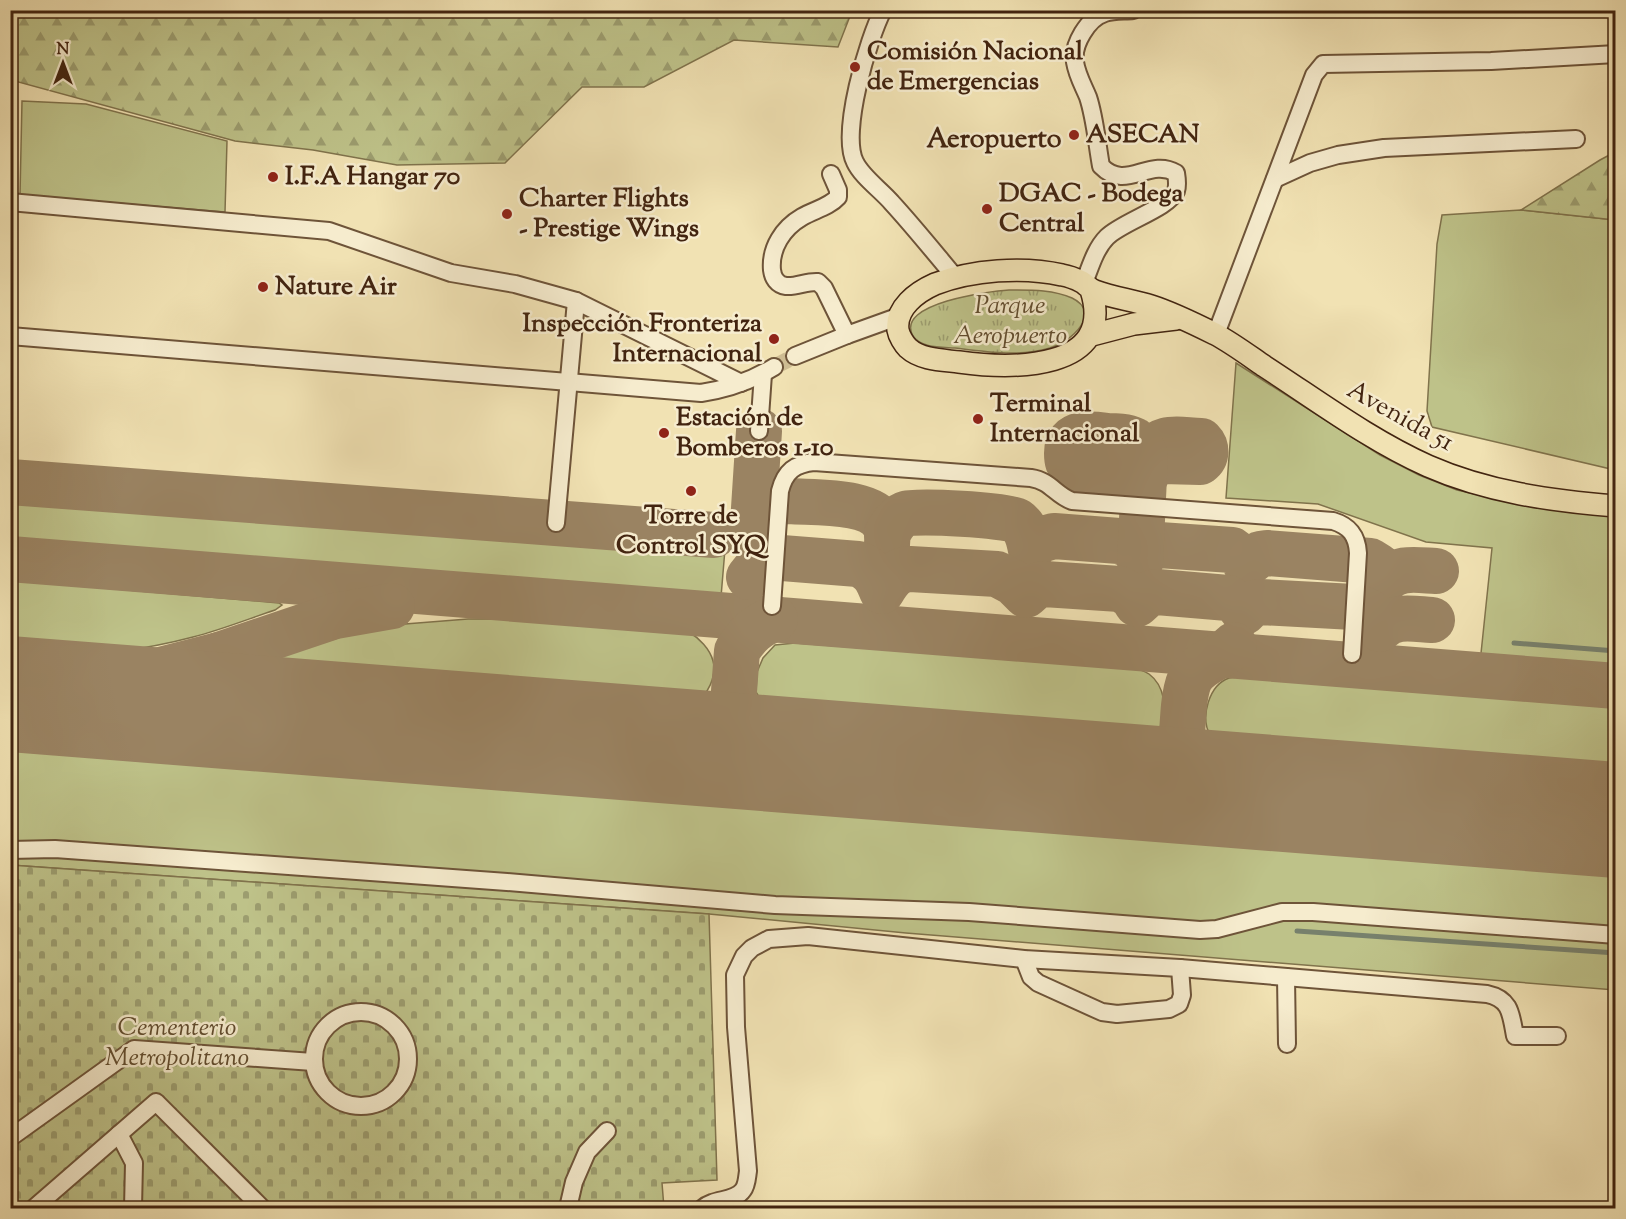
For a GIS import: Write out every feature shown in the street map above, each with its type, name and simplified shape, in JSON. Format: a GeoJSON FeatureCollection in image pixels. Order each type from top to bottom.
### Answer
{"type":"FeatureCollection","features":[{"type":"Feature","properties":{"kind":"main road","name":"Avenida 51"},"geometry":{"type":"LineString","coordinates":[[1180,319],[1134,324],[1092,335],[1075,351],[1053,361],[1029,365],[976,365],[927,358],[909,349],[899,333],[897,318],[906,303],[928,287],[955,277],[984,272],[1026,271],[1062,275],[1087,287],[1153,307],[1216,334],[1383,443],[1464,481],[1502,491],[1616,507]]}},
{"type":"Feature","properties":{"kind":"main road"},"geometry":{"type":"LineString","coordinates":[[1087,287],[1096,304],[1092,335]]}},
{"type":"Feature","properties":{"kind":"street"},"geometry":{"type":"LineString","coordinates":[[883,10],[865,56],[852,120],[851,154],[856,165],[893,204],[955,277]]}},
{"type":"Feature","properties":{"kind":"street"},"geometry":{"type":"LineString","coordinates":[[1087,287],[1101,245],[1108,236],[1166,202],[1176,192],[1178,181],[1176,173],[1168,168],[1157,167],[1124,177],[1107,173],[1101,166],[1088,98],[1080,81],[1075,60],[1075,49],[1083,32],[1095,19],[1104,13],[1133,10]]}},
{"type":"Feature","properties":{"kind":"street"},"geometry":{"type":"LineString","coordinates":[[1216,334],[1314,75],[1323,64],[1491,62],[1616,54]]}},
{"type":"Feature","properties":{"kind":"street"},"geometry":{"type":"LineString","coordinates":[[1275,179],[1310,163],[1338,155],[1384,148],[1576,139]]}},
{"type":"Feature","properties":{"kind":"street"},"geometry":{"type":"LineString","coordinates":[[831,174],[838,190],[838,197],[834,202],[790,225],[775,246],[772,275],[777,283],[784,286],[818,282],[824,288],[847,335]]}},
{"type":"Feature","properties":{"kind":"street"},"geometry":{"type":"LineString","coordinates":[[10,202],[329,231],[451,273],[515,284],[576,301],[741,383]]}},
{"type":"Feature","properties":{"kind":"street"},"geometry":{"type":"LineString","coordinates":[[556,523],[576,301]]}},
{"type":"Feature","properties":{"kind":"street"},"geometry":{"type":"LineString","coordinates":[[795,356],[897,318]]}},
{"type":"Feature","properties":{"kind":"street"},"geometry":{"type":"LineString","coordinates":[[10,336],[701,393],[721,390],[768,371],[759,431]]}},
{"type":"Feature","properties":{"kind":"street"},"geometry":{"type":"LineString","coordinates":[[772,606],[780,491],[783,479],[790,469],[800,464],[814,462],[1031,478],[1042,479],[1063,498],[1072,501],[1333,521],[1344,524],[1353,534],[1358,553],[1352,654]]}},
{"type":"Feature","properties":{"kind":"street"},"geometry":{"type":"LineString","coordinates":[[10,850],[55,849],[507,882],[775,905],[969,912],[1200,930],[1217,929],[1282,912],[1313,912],[1616,935]]}},
{"type":"Feature","properties":{"kind":"street"},"geometry":{"type":"LineString","coordinates":[[704,1209],[709,1203],[736,1196],[743,1191],[747,1178],[734,993],[735,975],[752,948],[770,939],[808,936],[1024,959],[1180,968],[1497,996],[1504,1001],[1510,1014],[1515,1036],[1557,1036]]}},
{"type":"Feature","properties":{"kind":"street"},"geometry":{"type":"LineString","coordinates":[[1024,959],[1031,977],[1038,982],[1102,1012],[1118,1014],[1169,1009],[1179,1004],[1182,995],[1180,968]]}},
{"type":"Feature","properties":{"kind":"street"},"geometry":{"type":"LineString","coordinates":[[1286,977],[1287,1044]]}},
{"type":"Feature","properties":{"kind":"street"},"geometry":{"type":"LineString","coordinates":[[354,1012],[371,1012],[388,1019],[400,1031],[408,1047],[409,1065],[403,1082],[392,1095],[377,1104],[359,1106],[342,1103],[327,1093],[317,1078],[313,1062],[315,1044],[324,1029],[337,1017],[354,1012]]}},
{"type":"Feature","properties":{"kind":"street"},"geometry":{"type":"LineString","coordinates":[[10,1138],[134,1049],[313,1062]]}},
{"type":"Feature","properties":{"kind":"street"},"geometry":{"type":"LineString","coordinates":[[34,1209],[156,1102],[262,1209]]}},
{"type":"Feature","properties":{"kind":"street"},"geometry":{"type":"LineString","coordinates":[[568,1209],[574,1182],[587,1152],[607,1131]]}},
{"type":"Feature","properties":{"kind":"street"},"geometry":{"type":"LineString","coordinates":[[119,1134],[135,1163],[133,1209]]}},
{"type":"Feature","properties":{"kind":"green space"},"geometry":{"type":"Polygon","coordinates":[[[10,11],[852,11],[838,47],[734,40],[644,87],[582,87],[505,163],[397,165],[313,150],[235,141],[11,80],[10,11]]]}},
{"type":"Feature","properties":{"kind":"green space"},"geometry":{"type":"Polygon","coordinates":[[[22,101],[86,104],[227,141],[225,212],[20,195],[22,101]]]}},
{"type":"Feature","properties":{"kind":"green space"},"geometry":{"type":"Polygon","coordinates":[[[1615,152],[1615,220],[1521,210],[1600,160],[1615,152]]]}},
{"type":"Feature","properties":{"kind":"green space"},"geometry":{"type":"Polygon","coordinates":[[[1521,210],[1615,220],[1615,470],[1432,427],[1427,411],[1437,244],[1442,215],[1521,210]]]}},
{"type":"Feature","properties":{"kind":"green space","name":"Parque Aeropuerto"},"geometry":{"type":"Polygon","coordinates":[[[1009,290],[1057,293],[1072,298],[1081,304],[1085,311],[1084,319],[1067,340],[1038,351],[991,352],[932,346],[921,343],[913,336],[911,325],[917,315],[930,307],[966,296],[1009,290]]]}},
{"type":"Feature","properties":{"kind":"green space"},"geometry":{"type":"Polygon","coordinates":[[[1236,363],[1380,455],[1419,475],[1457,490],[1502,500],[1615,515],[1615,672],[1480,663],[1492,548],[1426,542],[1318,504],[1226,498],[1236,363]]]}},
{"type":"Feature","properties":{"kind":"green space"},"geometry":{"type":"Polygon","coordinates":[[[10,496],[725,549],[721,597],[11,539],[10,496]]]}},
{"type":"Feature","properties":{"kind":"green space"},"geometry":{"type":"Polygon","coordinates":[[[10,580],[282,605],[275,610],[214,631],[148,647],[80,655],[11,656],[10,580]]]}},
{"type":"Feature","properties":{"kind":"green space"},"geometry":{"type":"Polygon","coordinates":[[[468,619],[539,619],[689,632],[707,648],[713,661],[714,673],[707,691],[699,699],[687,704],[665,705],[243,672],[251,666],[354,633],[405,624],[468,619]]]}},
{"type":"Feature","properties":{"kind":"green space"},"geometry":{"type":"Polygon","coordinates":[[[795,643],[1136,668],[1149,674],[1158,685],[1164,699],[1163,721],[1157,731],[1126,745],[784,717],[765,707],[756,692],[757,672],[763,658],[775,645],[795,643]]]}},
{"type":"Feature","properties":{"kind":"green space"},"geometry":{"type":"Polygon","coordinates":[[[1249,672],[1615,701],[1615,783],[1238,753],[1212,738],[1207,728],[1206,711],[1216,687],[1231,677],[1249,678],[1249,672]]]}},
{"type":"Feature","properties":{"kind":"green space"},"geometry":{"type":"Polygon","coordinates":[[[11,729],[1615,858],[1615,931],[1314,907],[1216,924],[776,901],[11,845],[11,729]]]}},
{"type":"Feature","properties":{"kind":"green space"},"geometry":{"type":"Polygon","coordinates":[[[11,854],[969,916],[1200,934],[1282,916],[1615,939],[1615,990],[906,933],[709,914],[11,865],[11,854]]]}},
{"type":"Feature","properties":{"kind":"green space","name":"Cementerio Metropolitano"},"geometry":{"type":"Polygon","coordinates":[[[10,865],[709,914],[717,1180],[662,1183],[664,1208],[11,1208],[10,865]]]}},
{"type":"Feature","properties":{"kind":"waterway"},"geometry":{"type":"LineString","coordinates":[[1514,643],[1616,651]]}},
{"type":"Feature","properties":{"kind":"waterway"},"geometry":{"type":"LineString","coordinates":[[1297,931],[1616,953]]}},
{"type":"Feature","properties":{"kind":"taxiway"},"geometry":{"type":"LineString","coordinates":[[752,539],[759,431]]}},
{"type":"Feature","properties":{"kind":"taxiway"},"geometry":{"type":"LineString","coordinates":[[1140,563],[1145,455],[1142,449],[1134,440],[1121,436],[1088,434],[1071,440],[1067,457],[1073,469],[1091,474],[1125,478],[1135,482],[1143,490]]}},
{"type":"Feature","properties":{"kind":"taxiway"},"geometry":{"type":"LineString","coordinates":[[1144,480],[1151,468],[1163,461],[1200,462],[1205,455],[1205,449],[1201,441],[1177,439],[1164,441],[1145,455]]}},
{"type":"Feature","properties":{"kind":"taxiway"},"geometry":{"type":"LineString","coordinates":[[10,482],[714,535]]}},
{"type":"Feature","properties":{"kind":"taxiway"},"geometry":{"type":"LineString","coordinates":[[753,523],[764,509],[773,504],[790,501],[858,507],[880,519],[886,528],[885,561]]}},
{"type":"Feature","properties":{"kind":"taxiway"},"geometry":{"type":"LineString","coordinates":[[887,534],[897,520],[905,514],[961,514],[1017,521],[1025,530],[1031,550],[1036,541],[1054,536],[1119,541],[1134,547],[1140,556],[1153,546],[1159,545],[1232,550],[1243,558],[1246,565],[1260,554],[1267,553],[1370,561],[1378,566],[1384,581],[1401,571],[1436,571]]}},
{"type":"Feature","properties":{"kind":"taxiway"},"geometry":{"type":"LineString","coordinates":[[749,577],[763,563],[771,559],[782,558],[858,564],[873,574],[882,591],[893,576],[910,569],[997,574],[1014,583],[1026,595],[1036,586],[1044,584],[1120,589],[1132,596],[1137,604],[1148,594],[1157,592],[1228,598],[1237,603],[1244,612],[1253,603],[1260,602],[1354,607],[1371,613],[1380,629],[1385,624],[1398,619],[1432,620]]}},
{"type":"Feature","properties":{"kind":"taxiway"},"geometry":{"type":"LineString","coordinates":[[10,559],[1616,686]]}},
{"type":"Feature","properties":{"kind":"taxiway"},"geometry":{"type":"LineString","coordinates":[[10,690],[137,676],[219,655],[335,616],[392,606]]}},
{"type":"Feature","properties":{"kind":"taxiway"},"geometry":{"type":"LineString","coordinates":[[696,748],[719,734],[732,718],[737,651],[753,631],[775,619]]}},
{"type":"Feature","properties":{"kind":"taxiway"},"geometry":{"type":"LineString","coordinates":[[1145,783],[1168,767],[1178,752],[1181,743],[1185,695],[1190,679],[1199,668],[1234,645]]}},
{"type":"Feature","properties":{"kind":"taxiway"},"geometry":{"type":"LineString","coordinates":[[219,655],[209,671],[207,684],[211,697],[223,711]]}},
{"type":"Feature","properties":{"kind":"taxiway"},"geometry":{"type":"LineString","coordinates":[[732,718],[743,738],[765,753]]}},
{"type":"Feature","properties":{"kind":"taxiway"},"geometry":{"type":"LineString","coordinates":[[1180,751],[1192,773],[1211,789]]}},
{"type":"Feature","properties":{"kind":"runway"},"geometry":{"type":"LineString","coordinates":[[10,694],[1616,820]]}},
{"type":"Feature","properties":{"kind":"tunnel"},"geometry":{"type":"LineString","coordinates":[[774,367],[795,356]]}},
{"type":"Feature","properties":{"kind":"place","name":"Comisión Nacional de Emergencias"},"geometry":{"type":"Point","coordinates":[855,67]}},
{"type":"Feature","properties":{"kind":"place","name":"ASECAN"},"geometry":{"type":"Point","coordinates":[1074,135]}},
{"type":"Feature","properties":{"kind":"place","name":"I.F.A Hangar 70"},"geometry":{"type":"Point","coordinates":[273,177]}},
{"type":"Feature","properties":{"kind":"place","name":"DGAC - Bodega Central"},"geometry":{"type":"Point","coordinates":[987,209]}},
{"type":"Feature","properties":{"kind":"place","name":"Charter Flights - Prestige Wings"},"geometry":{"type":"Point","coordinates":[507,214]}},
{"type":"Feature","properties":{"kind":"place","name":"Nature Air"},"geometry":{"type":"Point","coordinates":[263,287]}},
{"type":"Feature","properties":{"kind":"place","name":"Inspección Fronteriza Internacional"},"geometry":{"type":"Point","coordinates":[774,339]}},
{"type":"Feature","properties":{"kind":"place","name":"Terminal Internacional"},"geometry":{"type":"Point","coordinates":[978,419]}},
{"type":"Feature","properties":{"kind":"place","name":"Estación de Bomberos 1-10"},"geometry":{"type":"Point","coordinates":[664,433]}},
{"type":"Feature","properties":{"kind":"place","name":"Torre de Control SYQ"},"geometry":{"type":"Point","coordinates":[691,491]}},
{"type":"Feature","properties":{"kind":"district","name":"Aeropuerto"},"geometry":{"type":"Point","coordinates":[994,140]}}]}
